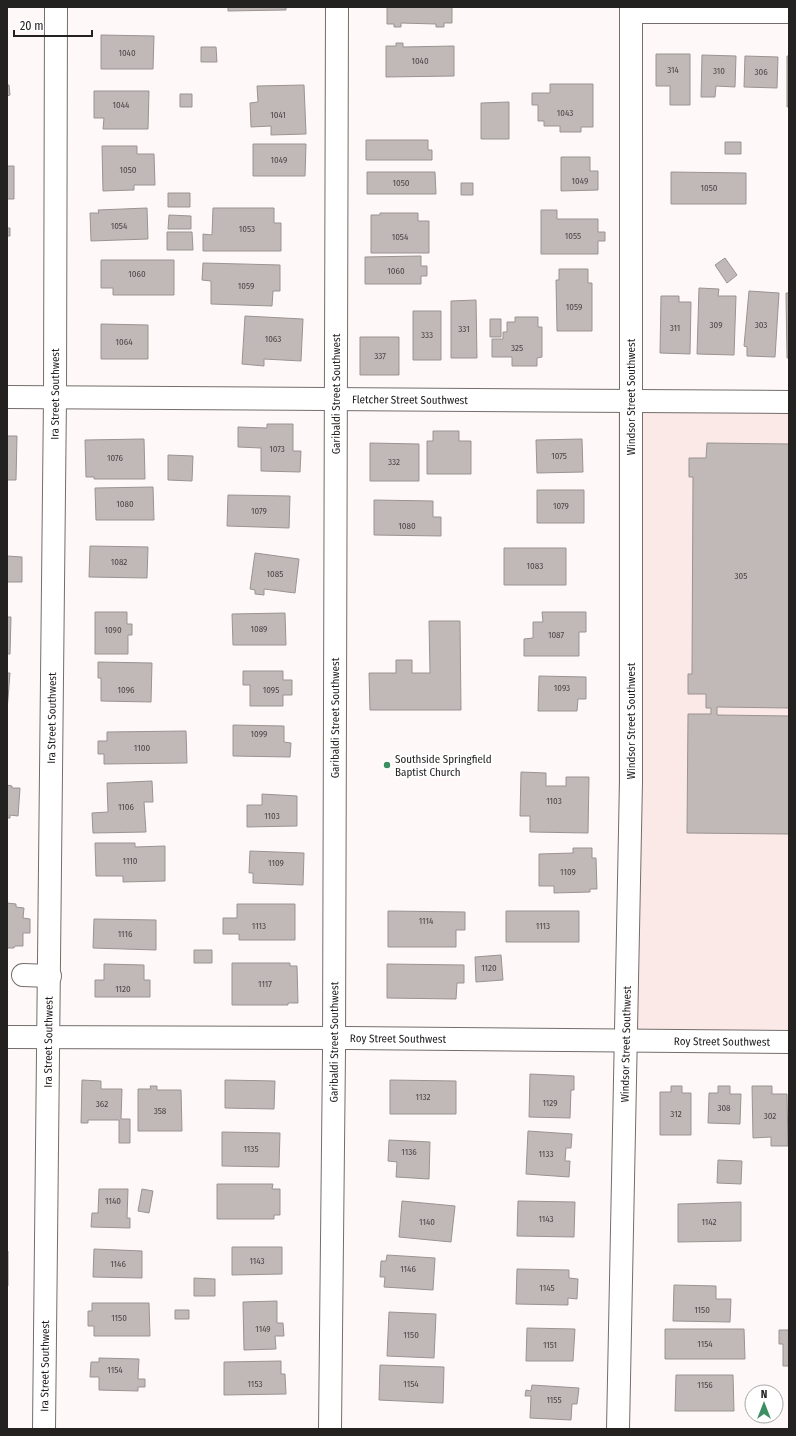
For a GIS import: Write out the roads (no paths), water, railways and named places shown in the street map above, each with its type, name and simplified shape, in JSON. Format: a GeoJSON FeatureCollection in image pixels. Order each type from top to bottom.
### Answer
{"type":"FeatureCollection","features":[{"type":"Feature","properties":{"kind":"street","name":"Ira Street Southwest"},"geometry":{"type":"LineString","coordinates":[[44,1429],[55,397],[56,7]]}},
{"type":"Feature","properties":{"kind":"street","name":"Garibaldi Street Southwest"},"geometry":{"type":"LineString","coordinates":[[330,1429],[334,1038],[337,7]]}},
{"type":"Feature","properties":{"kind":"street"},"geometry":{"type":"LineString","coordinates":[[631,10],[789,12]]}},
{"type":"Feature","properties":{"kind":"street","name":"Windsor Street Southwest"},"geometry":{"type":"LineString","coordinates":[[618,1429],[631,781],[631,10]]}},
{"type":"Feature","properties":{"kind":"street","name":"Fletcher Street Southwest"},"geometry":{"type":"LineString","coordinates":[[7,397],[789,402]]}},
{"type":"Feature","properties":{"kind":"street"},"geometry":{"type":"LineString","coordinates":[[23,975],[50,976]]}},
{"type":"Feature","properties":{"kind":"street","name":"Roy Street Southwest"},"geometry":{"type":"LineString","coordinates":[[7,1037],[49,1036],[789,1042]]}},
{"type":"Feature","properties":{"kind":"place","name":"Southside Springfield Baptist Church"},"geometry":{"type":"Point","coordinates":[387,765]}}]}
